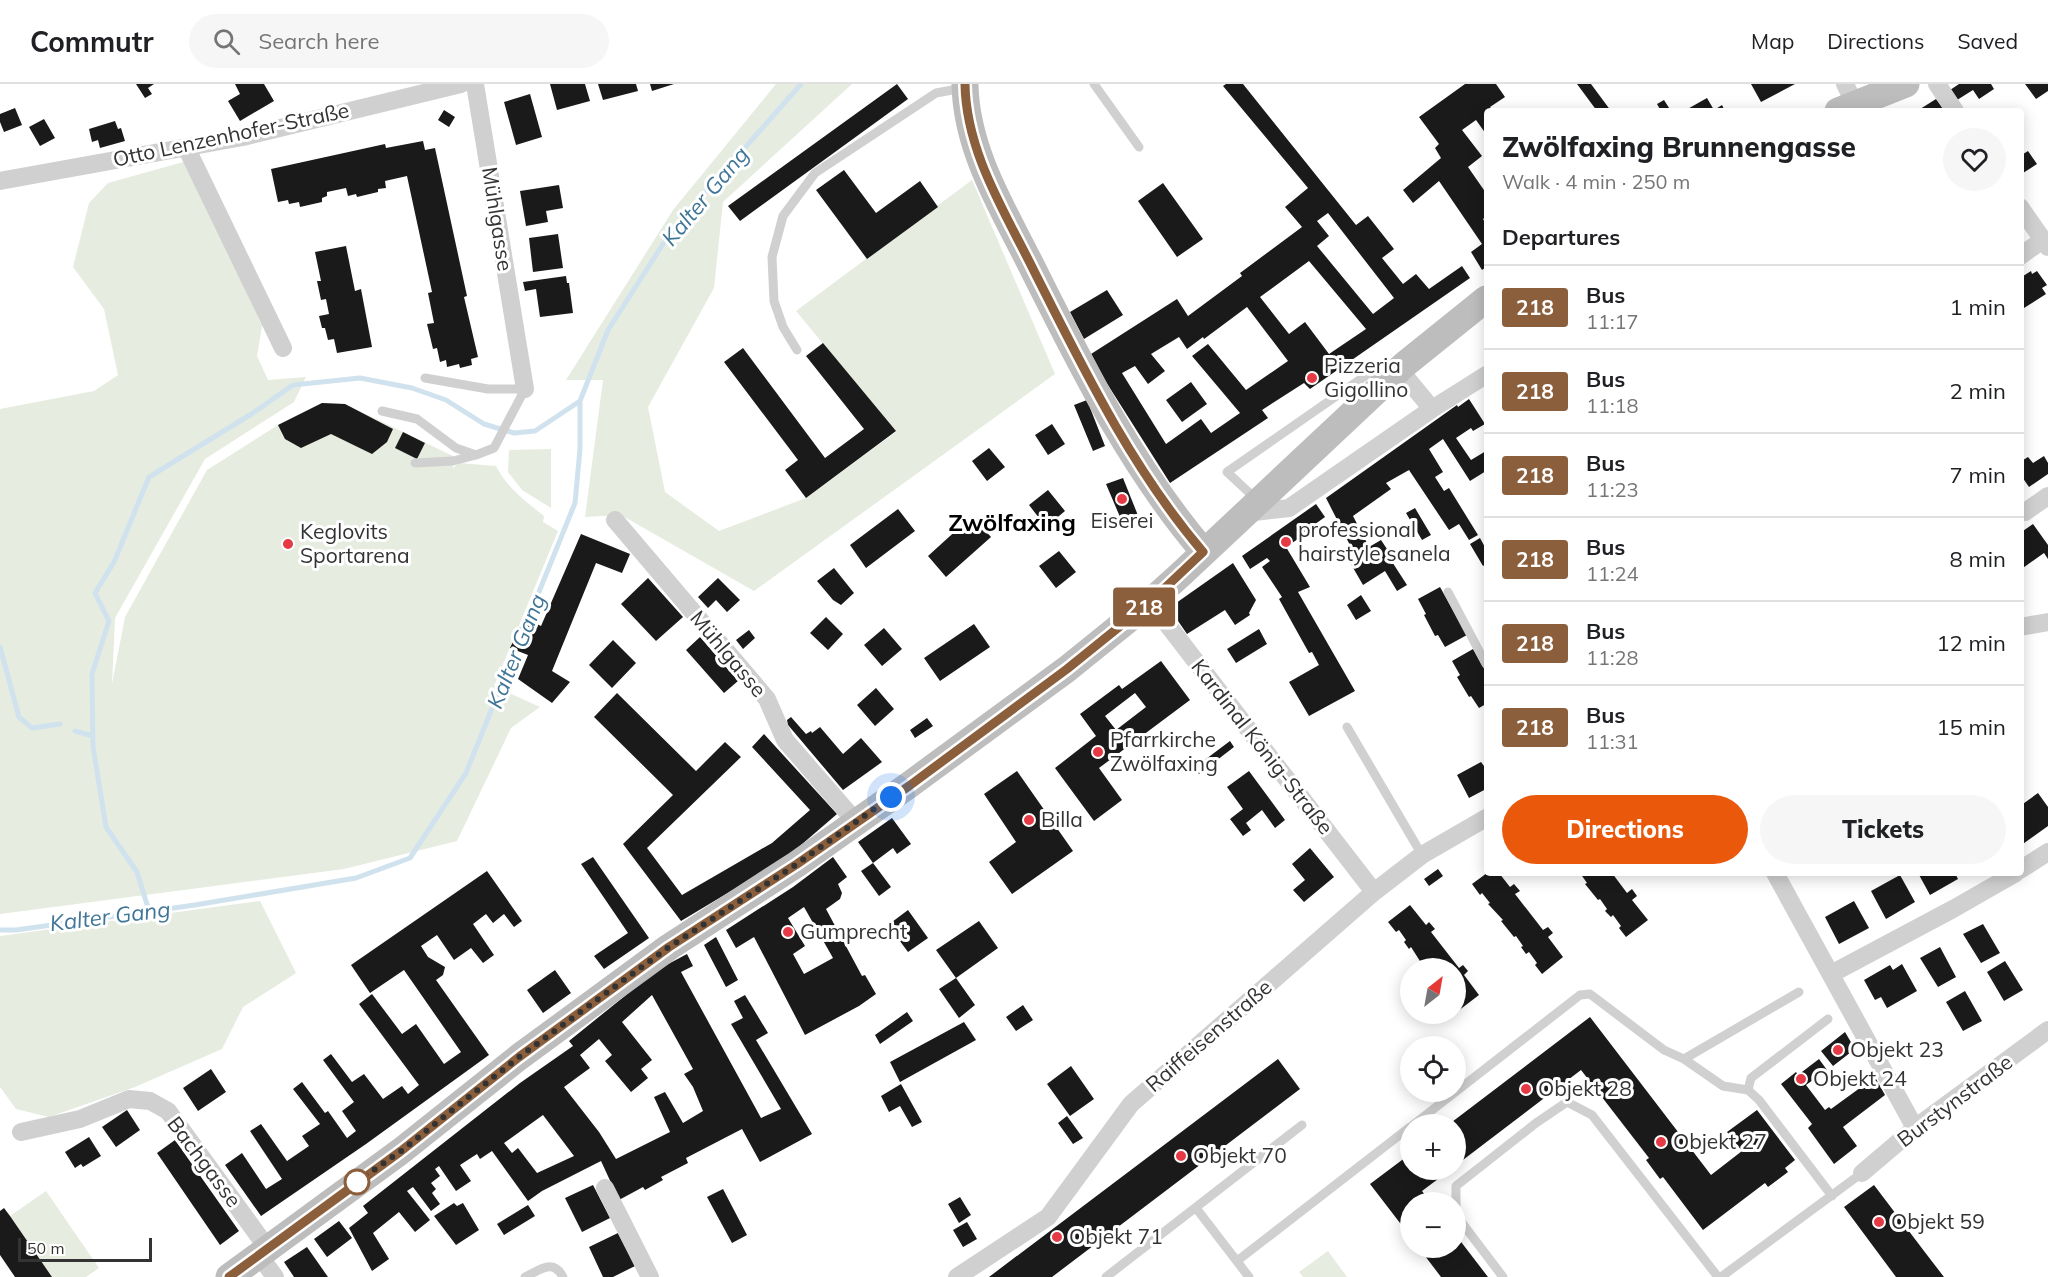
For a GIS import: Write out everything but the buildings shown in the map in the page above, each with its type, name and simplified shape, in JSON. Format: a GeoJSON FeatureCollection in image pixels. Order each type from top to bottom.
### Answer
{"type":"FeatureCollection","features":[{"type":"Feature","properties":{"kind":"main road"},"geometry":{"type":"LineString","coordinates":[[965,86],[970,128],[984,169],[1072,347],[1142,470],[1168,508],[1203,552]]}},
{"type":"Feature","properties":{"kind":"main road"},"geometry":{"type":"LineString","coordinates":[[229,1277],[401,1151],[519,1057],[669,947],[797,864],[909,786],[1067,669],[1150,602],[1400,369],[1484,301]]}},
{"type":"Feature","properties":{"kind":"street","name":"Otto Lenzenhofer-Straße"},"geometry":{"type":"LineString","coordinates":[[0,182],[243,136],[461,84]]}},
{"type":"Feature","properties":{"kind":"street","name":"Mühlgasse"},"geometry":{"type":"LineString","coordinates":[[474,84],[525,388]]}},
{"type":"Feature","properties":{"kind":"street"},"geometry":{"type":"LineString","coordinates":[[1937,84],[1953,108]]}},
{"type":"Feature","properties":{"kind":"street"},"geometry":{"type":"LineString","coordinates":[[186,147],[283,348]]}},
{"type":"Feature","properties":{"kind":"street"},"geometry":{"type":"LineString","coordinates":[[2024,213],[2046,244],[2024,254]]}},
{"type":"Feature","properties":{"kind":"street"},"geometry":{"type":"LineString","coordinates":[[1400,369],[1432,409]]}},
{"type":"Feature","properties":{"kind":"street"},"geometry":{"type":"LineString","coordinates":[[1251,507],[1289,508],[1432,409],[1484,376]]}},
{"type":"Feature","properties":{"kind":"street"},"geometry":{"type":"LineString","coordinates":[[2025,512],[2048,496]]}},
{"type":"Feature","properties":{"kind":"street","name":"Mühlgasse"},"geometry":{"type":"LineString","coordinates":[[615,520],[767,699],[785,740],[856,822]]}},
{"type":"Feature","properties":{"kind":"street","name":"Kardinal König-Straße"},"geometry":{"type":"LineString","coordinates":[[1150,602],[1374,892]]}},
{"type":"Feature","properties":{"kind":"street"},"geometry":{"type":"LineString","coordinates":[[2024,626],[2048,622]]}},
{"type":"Feature","properties":{"kind":"street","name":"Raiffeisenstraße"},"geometry":{"type":"LineString","coordinates":[[957,1277],[1048,1217],[1131,1104],[1374,892],[1422,855],[1484,820]]}},
{"type":"Feature","properties":{"kind":"street"},"geometry":{"type":"LineString","coordinates":[[2024,867],[2048,852]]}},
{"type":"Feature","properties":{"kind":"street"},"geometry":{"type":"LineString","coordinates":[[1776,876],[1915,1128]]}},
{"type":"Feature","properties":{"kind":"street"},"geometry":{"type":"LineString","coordinates":[[1831,974],[2011,876]]}},
{"type":"Feature","properties":{"kind":"street","name":"Burstynstraße"},"geometry":{"type":"LineString","coordinates":[[1862,1173],[1915,1128],[2048,1030]]}},
{"type":"Feature","properties":{"kind":"street","name":"Bachgasse"},"geometry":{"type":"LineString","coordinates":[[21,1132],[80,1119],[129,1100],[150,1101],[168,1111],[264,1252],[275,1277]]}},
{"type":"Feature","properties":{"kind":"street"},"geometry":{"type":"LineString","coordinates":[[605,1188],[650,1277]]}},
{"type":"Feature","properties":{"kind":"lane"},"geometry":{"type":"LineString","coordinates":[[1094,84],[1140,147]]}},
{"type":"Feature","properties":{"kind":"lane"},"geometry":{"type":"LineString","coordinates":[[797,350],[783,327],[774,301],[772,257],[783,216],[815,173],[936,93],[965,86]]}},
{"type":"Feature","properties":{"kind":"lane"},"geometry":{"type":"LineString","coordinates":[[1251,507],[1227,472],[1381,365],[1400,369]]}},
{"type":"Feature","properties":{"kind":"lane"},"geometry":{"type":"LineString","coordinates":[[415,463],[453,461],[494,448],[525,388],[488,389],[425,378]]}},
{"type":"Feature","properties":{"kind":"lane"},"geometry":{"type":"LineString","coordinates":[[382,411],[417,419],[456,448],[476,455]]}},
{"type":"Feature","properties":{"kind":"lane"},"geometry":{"type":"LineString","coordinates":[[1448,592],[1484,660]]}},
{"type":"Feature","properties":{"kind":"lane"},"geometry":{"type":"LineString","coordinates":[[1347,727],[1422,855]]}},
{"type":"Feature","properties":{"kind":"lane"},"geometry":{"type":"LineString","coordinates":[[1684,1059],[1799,992]]}},
{"type":"Feature","properties":{"kind":"lane"},"geometry":{"type":"LineString","coordinates":[[1426,1114],[1580,995],[1590,994],[1664,1050],[1684,1059],[1723,1086],[1748,1090],[1759,1100],[1832,1197]]}},
{"type":"Feature","properties":{"kind":"lane"},"geometry":{"type":"LineString","coordinates":[[1748,1090],[1751,1078],[1828,1018]]}},
{"type":"Feature","properties":{"kind":"lane"},"geometry":{"type":"LineString","coordinates":[[1503,1277],[1456,1215],[1456,1186],[1536,1123],[1567,1102],[1592,1115],[1720,1277],[1862,1173]]}},
{"type":"Feature","properties":{"kind":"lane"},"geometry":{"type":"LineString","coordinates":[[1106,1277],[1302,1125]]}},
{"type":"Feature","properties":{"kind":"lane"},"geometry":{"type":"LineString","coordinates":[[1237,1261],[1400,1135]]}},
{"type":"Feature","properties":{"kind":"lane"},"geometry":{"type":"LineString","coordinates":[[1196,1208],[1249,1277]]}},
{"type":"Feature","properties":{"kind":"lane"},"geometry":{"type":"LineString","coordinates":[[525,1277],[548,1266],[554,1266],[563,1277]]}},
{"type":"Feature","properties":{"kind":"shaded area"},"geometry":{"type":"Polygon","coordinates":[[[776,84],[852,84],[723,202],[714,288],[648,407],[665,492],[719,531],[806,498],[896,432],[796,311],[972,180],[1055,374],[754,591],[621,515],[585,517],[603,380],[566,380],[673,210],[776,84]]]}},
{"type":"Feature","properties":{"kind":"shaded area"},"geometry":{"type":"Polygon","coordinates":[[[187,161],[262,326],[257,356],[268,380],[306,377],[294,402],[205,459],[115,618],[112,684],[125,617],[207,470],[278,425],[322,403],[345,404],[453,456],[453,468],[459,463],[496,466],[511,488],[544,516],[543,522],[558,531],[494,686],[540,707],[511,728],[457,841],[344,869],[0,914],[0,409],[94,391],[118,375],[104,309],[73,267],[89,203],[108,183],[187,161]]]}},
{"type":"Feature","properties":{"kind":"shaded area"},"geometry":{"type":"Polygon","coordinates":[[[551,449],[551,508],[522,490],[508,472],[509,450],[551,449]]]}},
{"type":"Feature","properties":{"kind":"shaded area"},"geometry":{"type":"Polygon","coordinates":[[[260,901],[296,973],[243,1007],[222,1049],[135,1087],[49,1117],[16,1109],[0,1087],[0,936],[260,901]]]}},
{"type":"Feature","properties":{"kind":"shaded area"},"geometry":{"type":"Polygon","coordinates":[[[46,1191],[99,1268],[86,1277],[52,1277],[10,1216],[46,1191]]]}},
{"type":"Feature","properties":{"kind":"shaded area"},"geometry":{"type":"Polygon","coordinates":[[[1328,1251],[1347,1277],[1303,1277],[1299,1272],[1328,1251]]]}},
{"type":"Feature","properties":{"kind":"waterway","name":"Kalter Gang"},"geometry":{"type":"LineString","coordinates":[[526,624],[575,503],[580,449],[580,401],[608,330],[670,233],[801,84]]}},
{"type":"Feature","properties":{"kind":"waterway"},"geometry":{"type":"LineString","coordinates":[[149,911],[137,872],[106,827],[93,747],[92,674],[109,621],[95,593],[114,562],[149,477],[253,413],[293,385],[360,378],[412,388],[446,400],[484,424],[514,433],[535,431],[580,401]]}},
{"type":"Feature","properties":{"kind":"waterway","name":"Kalter Gang"},"geometry":{"type":"LineString","coordinates":[[0,930],[16,930],[195,905],[356,878],[410,858],[466,773],[518,644]]}},
{"type":"Feature","properties":{"kind":"waterway"},"geometry":{"type":"LineString","coordinates":[[0,647],[19,717],[32,728],[60,724]]}},
{"type":"Feature","properties":{"kind":"waterway"},"geometry":{"type":"LineString","coordinates":[[75,731],[93,736]]}},
{"type":"Feature","properties":{"kind":"bus line","name":"218"},"geometry":{"type":"LineString","coordinates":[[229,1277],[401,1151],[519,1057],[669,947],[797,864],[909,786],[1067,669],[1150,602],[1203,552],[1168,508],[1142,470],[1072,347],[984,169],[970,128],[965,84]]}},
{"type":"Feature","properties":{"kind":"place","name":"Pizzeria Gigollino"},"geometry":{"type":"Point","coordinates":[1312,378]}},
{"type":"Feature","properties":{"kind":"place","name":"Eiserei"},"geometry":{"type":"Point","coordinates":[1122,499]}},
{"type":"Feature","properties":{"kind":"place","name":"professional hairstyle sanela"},"geometry":{"type":"Point","coordinates":[1286,542]}},
{"type":"Feature","properties":{"kind":"place","name":"Keglovits Sportarena"},"geometry":{"type":"Point","coordinates":[288,544]}},
{"type":"Feature","properties":{"kind":"place","name":"Pfarrkirche Zwölfaxing"},"geometry":{"type":"Point","coordinates":[1098,752]}},
{"type":"Feature","properties":{"kind":"place","name":"Billa"},"geometry":{"type":"Point","coordinates":[1029,820]}},
{"type":"Feature","properties":{"kind":"place","name":"Gumprecht"},"geometry":{"type":"Point","coordinates":[788,932]}},
{"type":"Feature","properties":{"kind":"place","name":"Objekt 23"},"geometry":{"type":"Point","coordinates":[1838,1050]}},
{"type":"Feature","properties":{"kind":"place","name":"Objekt 24"},"geometry":{"type":"Point","coordinates":[1801,1079]}},
{"type":"Feature","properties":{"kind":"place","name":"Objekt 28"},"geometry":{"type":"Point","coordinates":[1526,1089]}},
{"type":"Feature","properties":{"kind":"place","name":"Objekt 27"},"geometry":{"type":"Point","coordinates":[1661,1142]}},
{"type":"Feature","properties":{"kind":"place","name":"Objekt 70"},"geometry":{"type":"Point","coordinates":[1181,1156]}},
{"type":"Feature","properties":{"kind":"place","name":"Objekt 59"},"geometry":{"type":"Point","coordinates":[1879,1222]}},
{"type":"Feature","properties":{"kind":"place","name":"Objekt 71"},"geometry":{"type":"Point","coordinates":[1057,1237]}},
{"type":"Feature","properties":{"kind":"district","name":"Zwölfaxing"},"geometry":{"type":"Point","coordinates":[1012,523]}},
{"type":"Feature","properties":{"kind":"route"},"geometry":{"type":"LineString","coordinates":[[357,1182],[401,1151],[519,1057],[669,947],[797,864],[891,797]]}}]}
